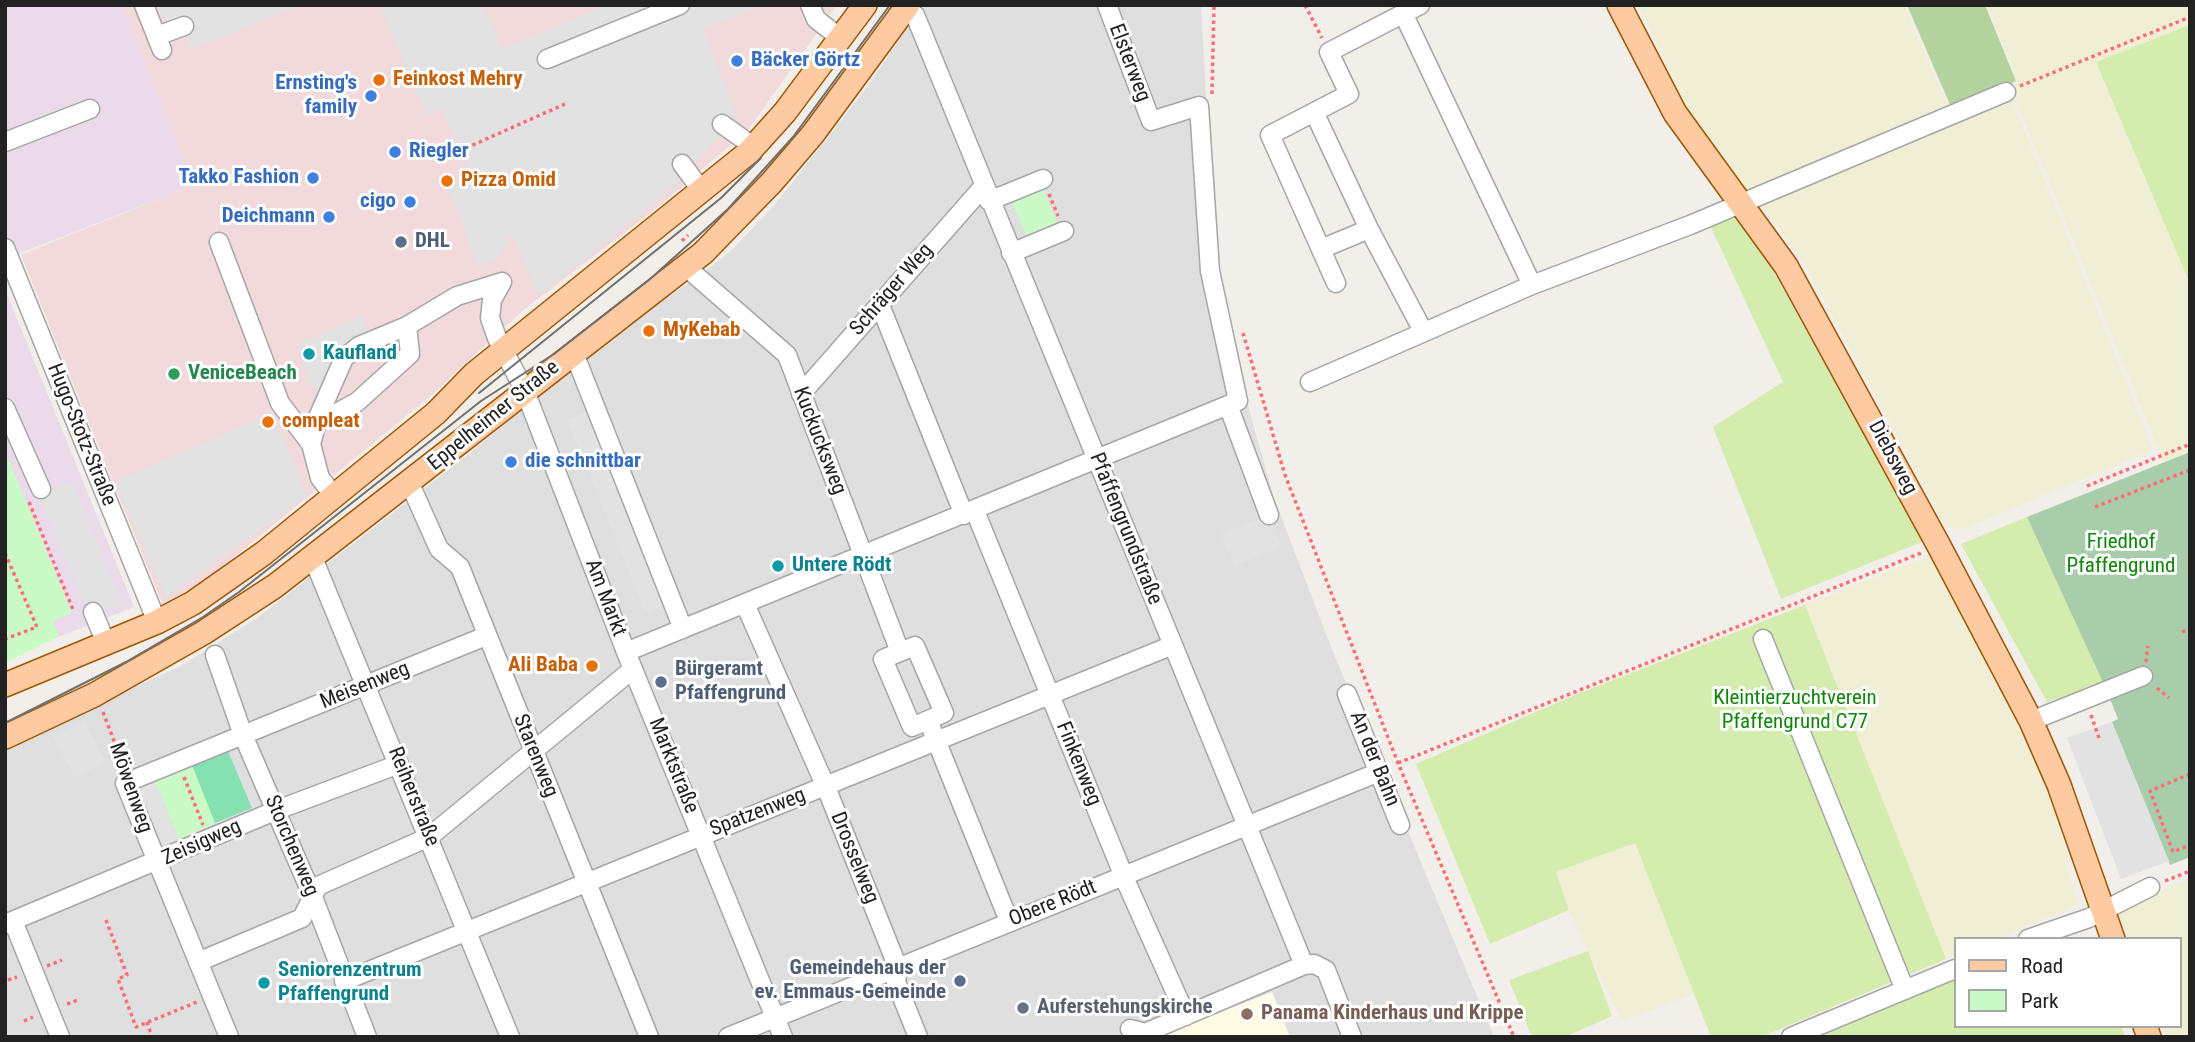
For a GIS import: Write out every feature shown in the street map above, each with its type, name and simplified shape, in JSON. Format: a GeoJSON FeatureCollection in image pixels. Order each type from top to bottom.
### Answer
{"type":"FeatureCollection","features":[{"type":"Feature","properties":{"kind":"main road","name":"Eppelheimer Straße"},"geometry":{"type":"LineString","coordinates":[[5,685],[157,622],[230,578],[335,497],[436,413],[474,374],[754,147],[785,112],[864,5]]}},
{"type":"Feature","properties":{"kind":"main road","name":"Diebsweg"},"geometry":{"type":"LineString","coordinates":[[1619,5],[1675,114],[1786,266],[1939,546],[2031,721],[2059,785],[2112,937]]}},
{"type":"Feature","properties":{"kind":"main road","name":"Eppelheimer Straße"},"geometry":{"type":"LineString","coordinates":[[5,737],[94,695],[227,618],[313,558],[410,484],[695,260],[772,182],[805,144],[907,7]]}},
{"type":"Feature","properties":{"kind":"street"},"geometry":{"type":"LineString","coordinates":[[144,5],[159,43],[184,26]]}},
{"type":"Feature","properties":{"kind":"street"},"geometry":{"type":"LineString","coordinates":[[547,59],[680,5]]}},
{"type":"Feature","properties":{"kind":"street"},"geometry":{"type":"LineString","coordinates":[[810,5],[816,19],[840,38]]}},
{"type":"Feature","properties":{"kind":"street","name":"Elsterweg"},"geometry":{"type":"LineString","coordinates":[[1107,5],[1151,121],[1199,106],[1210,271],[1233,403]]}},
{"type":"Feature","properties":{"kind":"street"},"geometry":{"type":"LineString","coordinates":[[1336,283],[1270,135],[1349,94],[1329,52],[1420,5]]}},
{"type":"Feature","properties":{"kind":"street","name":"Pfaffengrundstraße"},"geometry":{"type":"LineString","coordinates":[[907,7],[915,15],[986,194],[1304,965]]}},
{"type":"Feature","properties":{"kind":"street"},"geometry":{"type":"LineString","coordinates":[[1403,13],[1532,285]]}},
{"type":"Feature","properties":{"kind":"street"},"geometry":{"type":"LineString","coordinates":[[1310,382],[1532,285],[1690,225],[2006,92]]}},
{"type":"Feature","properties":{"kind":"street"},"geometry":{"type":"LineString","coordinates":[[5,142],[90,109]]}},
{"type":"Feature","properties":{"kind":"street"},"geometry":{"type":"LineString","coordinates":[[1315,114],[1368,229],[1423,331]]}},
{"type":"Feature","properties":{"kind":"street"},"geometry":{"type":"LineString","coordinates":[[722,124],[754,147]]}},
{"type":"Feature","properties":{"kind":"street"},"geometry":{"type":"LineString","coordinates":[[682,164],[702,191]]}},
{"type":"Feature","properties":{"kind":"street"},"geometry":{"type":"LineString","coordinates":[[986,194],[1043,179]]}},
{"type":"Feature","properties":{"kind":"street","name":"Schräger Weg"},"geometry":{"type":"LineString","coordinates":[[801,394],[880,305],[986,194]]}},
{"type":"Feature","properties":{"kind":"street"},"geometry":{"type":"LineString","coordinates":[[1321,249],[1368,229]]}},
{"type":"Feature","properties":{"kind":"street"},"geometry":{"type":"LineString","coordinates":[[1011,253],[1064,231]]}},
{"type":"Feature","properties":{"kind":"street"},"geometry":{"type":"LineString","coordinates":[[219,242],[280,403],[311,444],[320,478],[335,497]]}},
{"type":"Feature","properties":{"kind":"street","name":"Hugo-Stotz-Straße"},"geometry":{"type":"LineString","coordinates":[[5,248],[157,622]]}},
{"type":"Feature","properties":{"kind":"street","name":"Kuckucksweg"},"geometry":{"type":"LineString","coordinates":[[695,260],[787,355],[900,652]]}},
{"type":"Feature","properties":{"kind":"street","name":"Am Markt"},"geometry":{"type":"LineString","coordinates":[[407,326],[457,296],[502,282],[492,300],[490,318],[503,350],[525,391],[629,661],[683,629]]}},
{"type":"Feature","properties":{"kind":"street","name":"Finkenweg"},"geometry":{"type":"LineString","coordinates":[[880,305],[1050,694],[1123,875],[1186,1016]]}},
{"type":"Feature","properties":{"kind":"street"},"geometry":{"type":"LineString","coordinates":[[311,444],[319,415],[344,358],[359,346],[407,326],[410,354],[358,402],[333,415],[319,415]]}},
{"type":"Feature","properties":{"kind":"street"},"geometry":{"type":"LineString","coordinates":[[574,353],[683,629],[1233,403],[1269,515]]}},
{"type":"Feature","properties":{"kind":"street"},"geometry":{"type":"LineString","coordinates":[[5,408],[33,491]]}},
{"type":"Feature","properties":{"kind":"street","name":"Starenweg"},"geometry":{"type":"LineString","coordinates":[[410,484],[439,548],[460,567],[649,1037]]}},
{"type":"Feature","properties":{"kind":"street","name":"Reiherstraße"},"geometry":{"type":"LineString","coordinates":[[313,558],[400,764],[510,1037]]}},
{"type":"Feature","properties":{"kind":"street","name":"Drosselweg"},"geometry":{"type":"LineString","coordinates":[[745,604],[826,787],[898,968],[896,982],[918,1037]]}},
{"type":"Feature","properties":{"kind":"street"},"geometry":{"type":"LineString","coordinates":[[85,615],[106,643]]}},
{"type":"Feature","properties":{"kind":"street","name":"Meisenweg"},"geometry":{"type":"LineString","coordinates":[[125,783],[486,636]]}},
{"type":"Feature","properties":{"kind":"street"},"geometry":{"type":"LineString","coordinates":[[1763,639],[1905,990]]}},
{"type":"Feature","properties":{"kind":"street","name":"Spatzenweg"},"geometry":{"type":"LineString","coordinates":[[344,981],[1173,645]]}},
{"type":"Feature","properties":{"kind":"street"},"geometry":{"type":"LineString","coordinates":[[915,646],[944,713],[928,720],[912,727],[883,659],[915,646]]}},
{"type":"Feature","properties":{"kind":"street","name":"Storchenweg"},"geometry":{"type":"LineString","coordinates":[[215,655],[243,735],[313,897],[367,1037]]}},
{"type":"Feature","properties":{"kind":"street"},"geometry":{"type":"LineString","coordinates":[[198,962],[302,918],[318,886],[429,837],[532,750],[629,661]]}},
{"type":"Feature","properties":{"kind":"street","name":"Marktstraße"},"geometry":{"type":"LineString","coordinates":[[629,661],[783,1037]]}},
{"type":"Feature","properties":{"kind":"street"},"geometry":{"type":"LineString","coordinates":[[2031,721],[2143,676]]}},
{"type":"Feature","properties":{"kind":"street","name":"An der Bahn"},"geometry":{"type":"LineString","coordinates":[[1347,694],[1400,825]]}},
{"type":"Feature","properties":{"kind":"street"},"geometry":{"type":"LineString","coordinates":[[928,720],[1009,921]]}},
{"type":"Feature","properties":{"kind":"street","name":"Zeisigweg"},"geometry":{"type":"LineString","coordinates":[[9,923],[158,863],[277,810],[400,764]]}},
{"type":"Feature","properties":{"kind":"street","name":"Obere Rödt"},"geometry":{"type":"LineString","coordinates":[[728,1037],[1378,772]]}},
{"type":"Feature","properties":{"kind":"street","name":"Möwenweg"},"geometry":{"type":"LineString","coordinates":[[125,783],[229,1037]]}},
{"type":"Feature","properties":{"kind":"street"},"geometry":{"type":"LineString","coordinates":[[2033,937],[2103,910],[2150,887]]}},
{"type":"Feature","properties":{"kind":"street"},"geometry":{"type":"LineString","coordinates":[[9,923],[60,1037]]}},
{"type":"Feature","properties":{"kind":"street"},"geometry":{"type":"LineString","coordinates":[[1130,1029],[1145,1032],[1304,965],[1314,964],[1326,970],[1352,1037]]}},
{"type":"Feature","properties":{"kind":"street"},"geometry":{"type":"LineString","coordinates":[[1791,1037],[1954,969]]}},
{"type":"Feature","properties":{"kind":"path"},"geometry":{"type":"LineString","coordinates":[[1212,103],[1214,5]]}},
{"type":"Feature","properties":{"kind":"path"},"geometry":{"type":"LineString","coordinates":[[1305,5],[1329,52]]}},
{"type":"Feature","properties":{"kind":"path"},"geometry":{"type":"LineString","coordinates":[[2006,92],[2190,17]]}},
{"type":"Feature","properties":{"kind":"path"},"geometry":{"type":"LineString","coordinates":[[466,148],[565,104]]}},
{"type":"Feature","properties":{"kind":"path"},"geometry":{"type":"LineString","coordinates":[[1043,179],[1064,231]]}},
{"type":"Feature","properties":{"kind":"path"},"geometry":{"type":"LineString","coordinates":[[671,215],[688,235],[695,260]]}},
{"type":"Feature","properties":{"kind":"path"},"geometry":{"type":"LineString","coordinates":[[682,241],[688,235]]}},
{"type":"Feature","properties":{"kind":"path"},"geometry":{"type":"LineString","coordinates":[[1242,330],[1285,475],[1398,763],[1514,1037]]}},
{"type":"Feature","properties":{"kind":"path"},"geometry":{"type":"LineString","coordinates":[[2087,486],[2190,444]]}},
{"type":"Feature","properties":{"kind":"path"},"geometry":{"type":"LineString","coordinates":[[2095,507],[2189,472]]}},
{"type":"Feature","properties":{"kind":"path"},"geometry":{"type":"LineString","coordinates":[[33,491],[85,615]]}},
{"type":"Feature","properties":{"kind":"path"},"geometry":{"type":"LineString","coordinates":[[1398,763],[1939,546]]}},
{"type":"Feature","properties":{"kind":"path"},"geometry":{"type":"LineString","coordinates":[[5,553],[37,627],[5,639]]}},
{"type":"Feature","properties":{"kind":"path","name":"Möwenweg"},"geometry":{"type":"LineString","coordinates":[[94,695],[126,771],[125,783]]}},
{"type":"Feature","properties":{"kind":"path"},"geometry":{"type":"LineString","coordinates":[[2086,700],[2099,738]]}},
{"type":"Feature","properties":{"kind":"path"},"geometry":{"type":"LineString","coordinates":[[178,762],[208,840]]}},
{"type":"Feature","properties":{"kind":"path"},"geometry":{"type":"LineString","coordinates":[[2190,774],[2150,791],[2173,852],[2190,845]]}},
{"type":"Feature","properties":{"kind":"path"},"geometry":{"type":"LineString","coordinates":[[2150,887],[2190,871]]}},
{"type":"Feature","properties":{"kind":"path"},"geometry":{"type":"LineString","coordinates":[[106,920],[127,975],[118,979],[136,1027],[212,996]]}},
{"type":"Feature","properties":{"kind":"path"},"geometry":{"type":"LineString","coordinates":[[146,1023],[152,1037]]}},
{"type":"Feature","properties":{"kind":"shaded area"},"geometry":{"type":"Polygon","coordinates":[[[5,5],[122,5],[195,185],[5,259],[5,5]]]}},
{"type":"Feature","properties":{"kind":"shaded area"},"geometry":{"type":"Polygon","coordinates":[[[122,5],[837,5],[748,130],[658,207],[522,311],[434,393],[211,576],[163,605],[21,255],[194,185],[122,5]]]}},
{"type":"Feature","properties":{"kind":"shaded area"},"geometry":{"type":"Polygon","coordinates":[[[157,5],[302,5],[191,50],[184,32],[169,37],[157,5]]]}},
{"type":"Feature","properties":{"kind":"shaded area"},"geometry":{"type":"Polygon","coordinates":[[[380,5],[484,5],[501,49],[606,5],[764,5],[704,29],[736,115],[677,184],[539,296],[512,234],[496,259],[478,267],[448,187],[471,177],[442,109],[426,115],[380,5]]]}},
{"type":"Feature","properties":{"kind":"shaded area"},"geometry":{"type":"Polygon","coordinates":[[[923,5],[1201,5],[1215,269],[1229,338],[1273,495],[1331,647],[1494,1037],[5,1037],[5,745],[179,667],[256,619],[465,457],[610,336],[699,276],[733,249],[777,202],[865,90],[923,5]]]}},
{"type":"Feature","properties":{"kind":"shaded area"},"geometry":{"type":"Polygon","coordinates":[[[5,289],[134,607],[33,647],[5,663],[5,289]]]}},
{"type":"Feature","properties":{"kind":"shaded area"},"geometry":{"type":"Polygon","coordinates":[[[363,315],[370,333],[330,350],[332,362],[315,394],[297,346],[363,315]]]}},
{"type":"Feature","properties":{"kind":"shaded area"},"geometry":{"type":"Polygon","coordinates":[[[590,410],[669,605],[646,614],[567,420],[590,410]]]}},
{"type":"Feature","properties":{"kind":"shaded area"},"geometry":{"type":"Polygon","coordinates":[[[272,413],[307,496],[166,598],[115,482],[272,413]]]}},
{"type":"Feature","properties":{"kind":"shaded area"},"geometry":{"type":"Polygon","coordinates":[[[72,482],[123,605],[91,619],[39,496],[72,482]]]}},
{"type":"Feature","properties":{"kind":"shaded area"},"geometry":{"type":"Polygon","coordinates":[[[1269,515],[1282,547],[1234,566],[1221,534],[1269,515]]]}},
{"type":"Feature","properties":{"kind":"shaded area"},"geometry":{"type":"Polygon","coordinates":[[[84,720],[106,762],[75,778],[53,737],[84,720]]]}},
{"type":"Feature","properties":{"kind":"shaded area"},"geometry":{"type":"Polygon","coordinates":[[[2112,722],[2169,861],[2121,879],[2067,738],[2112,722]]]}},
{"type":"Feature","properties":{"kind":"shaded area"},"geometry":{"type":"Polygon","coordinates":[[[155,781],[179,839],[163,845],[139,788],[155,781]]]}},
{"type":"Feature","properties":{"kind":"shaded area","name":"Panama Kinderhaus und Krippe"},"geometry":{"type":"Polygon","coordinates":[[[1272,992],[1290,1037],[1156,1037],[1272,992]]]}},
{"type":"Feature","properties":{"kind":"green space"},"geometry":{"type":"Polygon","coordinates":[[[1639,5],[1904,5],[1948,108],[1748,191],[1691,118],[1639,5]]]}},
{"type":"Feature","properties":{"kind":"green space"},"geometry":{"type":"Polygon","coordinates":[[[1907,5],[1985,5],[2016,81],[1951,107],[1907,5]]]}},
{"type":"Feature","properties":{"kind":"green space"},"geometry":{"type":"Polygon","coordinates":[[[1987,5],[2190,5],[2190,31],[2188,26],[2096,63],[2190,284],[2190,452],[2164,463],[2012,90],[2018,81],[1987,5]]]}},
{"type":"Feature","properties":{"kind":"green space"},"geometry":{"type":"Polygon","coordinates":[[[2187,26],[2190,31],[2190,284],[2096,62],[2187,26]]]}},
{"type":"Feature","properties":{"kind":"green space"},"geometry":{"type":"Polygon","coordinates":[[[2011,97],[2153,450],[1963,529],[1945,526],[1803,261],[1762,205],[2011,97]]]}},
{"type":"Feature","properties":{"kind":"green space"},"geometry":{"type":"Polygon","coordinates":[[[1041,184],[1060,229],[1029,241],[1010,197],[1041,184]]]}},
{"type":"Feature","properties":{"kind":"green space"},"geometry":{"type":"Polygon","coordinates":[[[1736,218],[1747,224],[1924,541],[1781,599],[1713,427],[1783,382],[1709,223],[1736,218]]]}},
{"type":"Feature","properties":{"kind":"green space"},"geometry":{"type":"Polygon","coordinates":[[[5,451],[72,613],[53,621],[59,636],[5,663],[5,451]]]}},
{"type":"Feature","properties":{"kind":"green space","name":"Friedhof Pfaffengrund"},"geometry":{"type":"Polygon","coordinates":[[[2190,452],[2190,857],[2170,865],[2112,722],[2118,719],[2107,691],[2027,517],[2190,452]]]}},
{"type":"Feature","properties":{"kind":"green space"},"geometry":{"type":"Polygon","coordinates":[[[2027,517],[2104,683],[2047,702],[1961,544],[2027,517]]]}},
{"type":"Feature","properties":{"kind":"green space"},"geometry":{"type":"Polygon","coordinates":[[[1930,555],[2025,736],[2055,808],[2067,855],[2067,868],[2078,905],[2001,937],[1954,937],[1954,955],[1946,959],[1805,605],[1930,555]]]}},
{"type":"Feature","properties":{"kind":"green space","name":"Kleintierzuchtverein Pfaffengrund C77"},"geometry":{"type":"Polygon","coordinates":[[[1805,605],[1946,959],[1761,1037],[1711,1037],[1635,843],[1556,872],[1569,910],[1490,944],[1416,764],[1575,695],[1805,605]]]}},
{"type":"Feature","properties":{"kind":"green space"},"geometry":{"type":"Polygon","coordinates":[[[228,751],[252,808],[215,823],[192,765],[228,751]]]}},
{"type":"Feature","properties":{"kind":"green space"},"geometry":{"type":"Polygon","coordinates":[[[192,765],[215,823],[179,839],[155,781],[192,765]]]}},
{"type":"Feature","properties":{"kind":"green space"},"geometry":{"type":"Polygon","coordinates":[[[1635,843],[1694,994],[1622,1021],[1569,910],[1555,872],[1635,843]]]}},
{"type":"Feature","properties":{"kind":"green space"},"geometry":{"type":"Polygon","coordinates":[[[2190,878],[2190,1037],[2167,1037],[2164,1028],[2181,1028],[2181,937],[2127,937],[2116,908],[2190,878]]]}},
{"type":"Feature","properties":{"kind":"green space"},"geometry":{"type":"Polygon","coordinates":[[[1588,951],[1612,1016],[1565,1037],[1532,1037],[1509,980],[1588,951]]]}},
{"type":"Feature","properties":{"kind":"green space"},"geometry":{"type":"Polygon","coordinates":[[[1954,976],[1954,1028],[2122,1028],[2125,1037],[1801,1037],[1954,976]]]}},
{"type":"Feature","properties":{"kind":"tram line"},"geometry":{"type":"LineString","coordinates":[[5,723],[126,662],[203,617],[239,592],[481,401],[554,354],[649,280],[728,209],[793,137],[890,5]]}},
{"type":"Feature","properties":{"kind":"tram line"},"geometry":{"type":"LineString","coordinates":[[479,393],[721,198],[761,158]]}},
{"type":"Feature","properties":{"kind":"place","name":"Bäcker Görtz"},"geometry":{"type":"Point","coordinates":[737,61]}},
{"type":"Feature","properties":{"kind":"place","name":"Feinkost Mehry"},"geometry":{"type":"Point","coordinates":[379,80]}},
{"type":"Feature","properties":{"kind":"place","name":"Ernsting's family"},"geometry":{"type":"Point","coordinates":[371,96]}},
{"type":"Feature","properties":{"kind":"place","name":"Riegler"},"geometry":{"type":"Point","coordinates":[395,152]}},
{"type":"Feature","properties":{"kind":"place","name":"Takko Fashion"},"geometry":{"type":"Point","coordinates":[313,178]}},
{"type":"Feature","properties":{"kind":"place","name":"Pizza Omid"},"geometry":{"type":"Point","coordinates":[447,181]}},
{"type":"Feature","properties":{"kind":"place","name":"cigo"},"geometry":{"type":"Point","coordinates":[410,202]}},
{"type":"Feature","properties":{"kind":"place","name":"Deichmann"},"geometry":{"type":"Point","coordinates":[329,217]}},
{"type":"Feature","properties":{"kind":"place","name":"DHL"},"geometry":{"type":"Point","coordinates":[401,242]}},
{"type":"Feature","properties":{"kind":"place","name":"MyKebab"},"geometry":{"type":"Point","coordinates":[649,331]}},
{"type":"Feature","properties":{"kind":"place","name":"Kaufland"},"geometry":{"type":"Point","coordinates":[309,354]}},
{"type":"Feature","properties":{"kind":"place","name":"VeniceBeach"},"geometry":{"type":"Point","coordinates":[174,374]}},
{"type":"Feature","properties":{"kind":"place","name":"compleat"},"geometry":{"type":"Point","coordinates":[268,422]}},
{"type":"Feature","properties":{"kind":"place","name":"die schnittbar"},"geometry":{"type":"Point","coordinates":[511,462]}},
{"type":"Feature","properties":{"kind":"place","name":"Untere Rödt"},"geometry":{"type":"Point","coordinates":[778,566]}},
{"type":"Feature","properties":{"kind":"place","name":"Ali Baba"},"geometry":{"type":"Point","coordinates":[592,666]}},
{"type":"Feature","properties":{"kind":"place","name":"Bürgeramt Pfaffengrund"},"geometry":{"type":"Point","coordinates":[661,682]}},
{"type":"Feature","properties":{"kind":"place","name":"Gemeindehaus der ev. Emmaus-Gemeinde"},"geometry":{"type":"Point","coordinates":[960,981]}},
{"type":"Feature","properties":{"kind":"place","name":"Seniorenzentrum Pfaffengrund"},"geometry":{"type":"Point","coordinates":[264,983]}},
{"type":"Feature","properties":{"kind":"place","name":"Auferstehungskirche"},"geometry":{"type":"Point","coordinates":[1023,1008]}},
{"type":"Feature","properties":{"kind":"place","name":"Panama Kinderhaus und Krippe"},"geometry":{"type":"Point","coordinates":[1247,1014]}}]}
